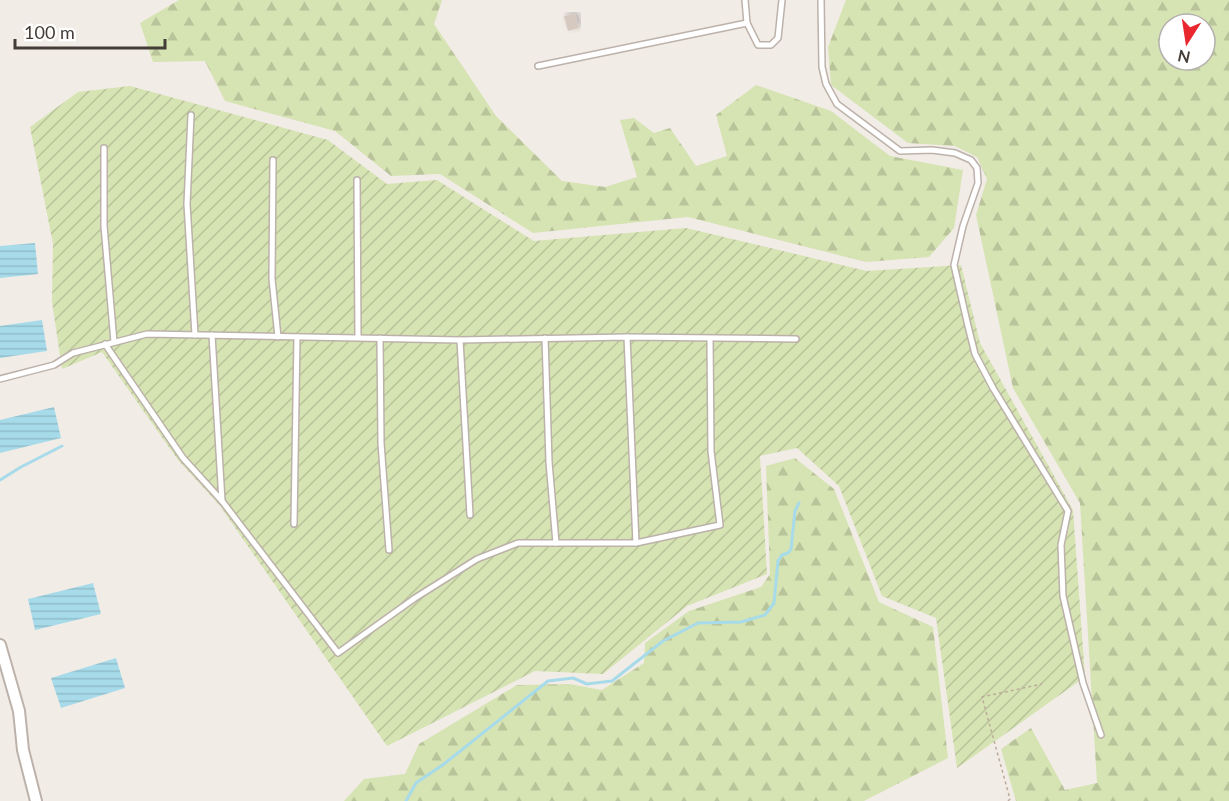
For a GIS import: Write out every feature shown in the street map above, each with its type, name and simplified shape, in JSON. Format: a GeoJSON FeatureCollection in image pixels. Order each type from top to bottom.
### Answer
{"type":"FeatureCollection","features":[{"type":"Feature","properties":{"kind":"street"},"geometry":{"type":"LineString","coordinates":[[0,645],[18,711],[23,750],[36,801]]}},
{"type":"Feature","properties":{"kind":"lane"},"geometry":{"type":"LineString","coordinates":[[745,0],[747,23],[758,45],[771,45],[778,38],[782,0]]}},
{"type":"Feature","properties":{"kind":"lane"},"geometry":{"type":"LineString","coordinates":[[821,0],[822,67],[826,84],[837,104],[900,150],[955,153],[971,160],[977,168],[978,183],[963,226],[954,265],[975,354],[993,388],[1068,511],[1061,545],[1063,596],[1083,683],[1101,735]]}},
{"type":"Feature","properties":{"kind":"lane"},"geometry":{"type":"LineString","coordinates":[[538,66],[747,23]]}},
{"type":"Feature","properties":{"kind":"lane"},"geometry":{"type":"LineString","coordinates":[[191,116],[187,204],[195,334]]}},
{"type":"Feature","properties":{"kind":"lane"},"geometry":{"type":"LineString","coordinates":[[104,148],[104,226],[114,342]]}},
{"type":"Feature","properties":{"kind":"lane"},"geometry":{"type":"LineString","coordinates":[[273,160],[272,279],[278,337]]}},
{"type":"Feature","properties":{"kind":"lane"},"geometry":{"type":"LineString","coordinates":[[357,180],[358,337]]}},
{"type":"Feature","properties":{"kind":"lane"},"geometry":{"type":"LineString","coordinates":[[0,379],[54,365],[73,353],[147,334],[460,340],[627,337],[796,339]]}},
{"type":"Feature","properties":{"kind":"lane"},"geometry":{"type":"LineString","coordinates":[[212,335],[222,501]]}},
{"type":"Feature","properties":{"kind":"lane"},"geometry":{"type":"LineString","coordinates":[[294,524],[297,337]]}},
{"type":"Feature","properties":{"kind":"lane"},"geometry":{"type":"LineString","coordinates":[[627,337],[636,543]]}},
{"type":"Feature","properties":{"kind":"lane"},"geometry":{"type":"LineString","coordinates":[[380,338],[381,443],[389,550]]}},
{"type":"Feature","properties":{"kind":"lane"},"geometry":{"type":"LineString","coordinates":[[544,338],[549,462],[556,543]]}},
{"type":"Feature","properties":{"kind":"lane"},"geometry":{"type":"LineString","coordinates":[[105,344],[183,458],[222,501],[338,653],[415,598],[477,559],[518,543],[636,543],[720,525],[711,451],[710,339]]}},
{"type":"Feature","properties":{"kind":"lane"},"geometry":{"type":"LineString","coordinates":[[460,340],[470,515]]}},
{"type":"Feature","properties":{"kind":"path"},"geometry":{"type":"LineString","coordinates":[[1008,801],[1010,799],[982,697],[1042,684]]}},
{"type":"Feature","properties":{"kind":"green space"},"geometry":{"type":"Polygon","coordinates":[[[179,0],[442,0],[434,24],[496,116],[562,181],[605,187],[637,177],[620,120],[634,118],[654,133],[670,128],[696,166],[727,156],[716,115],[756,85],[831,111],[890,156],[963,170],[954,228],[929,257],[866,262],[688,217],[533,233],[440,174],[391,176],[335,131],[225,101],[205,61],[153,62],[140,23],[179,0]]]}},
{"type":"Feature","properties":{"kind":"green space"},"geometry":{"type":"Polygon","coordinates":[[[846,0],[1229,0],[1229,801],[1016,801],[1001,749],[1031,728],[1065,790],[1097,783],[1080,503],[1013,388],[976,215],[987,179],[977,157],[955,146],[908,143],[831,85],[828,47],[846,0]]]}},
{"type":"Feature","properties":{"kind":"green space"},"geometry":{"type":"Polygon","coordinates":[[[130,86],[328,140],[387,184],[437,180],[534,241],[686,228],[867,271],[961,265],[980,343],[1073,510],[1085,677],[957,768],[936,618],[882,596],[839,486],[797,448],[760,456],[767,574],[687,606],[603,674],[535,671],[387,746],[220,506],[178,460],[102,352],[62,369],[52,302],[53,244],[30,127],[78,92],[130,86]]]}},
{"type":"Feature","properties":{"kind":"green space"},"geometry":{"type":"Polygon","coordinates":[[[795,458],[834,489],[879,602],[933,627],[948,758],[864,801],[344,801],[364,779],[405,774],[419,744],[517,685],[569,684],[602,690],[644,663],[645,643],[689,611],[761,587],[770,574],[766,466],[795,458]]]}},
{"type":"Feature","properties":{"kind":"water"},"geometry":{"type":"Polygon","coordinates":[[[35,243],[38,274],[0,278],[0,246],[35,243]]]}},
{"type":"Feature","properties":{"kind":"water"},"geometry":{"type":"Polygon","coordinates":[[[42,320],[47,351],[0,358],[0,326],[42,320]]]}},
{"type":"Feature","properties":{"kind":"water"},"geometry":{"type":"Polygon","coordinates":[[[54,407],[61,438],[0,453],[0,420],[54,407]]]}},
{"type":"Feature","properties":{"kind":"water"},"geometry":{"type":"Polygon","coordinates":[[[93,583],[101,614],[35,630],[28,599],[93,583]]]}},
{"type":"Feature","properties":{"kind":"water"},"geometry":{"type":"Polygon","coordinates":[[[116,658],[125,688],[61,708],[51,678],[116,658]]]}},
{"type":"Feature","properties":{"kind":"building"},"geometry":{"type":"Polygon","coordinates":[[[575,14],[579,28],[568,31],[564,16],[575,14]]]}},
{"type":"Feature","properties":{"kind":"waterway"},"geometry":{"type":"LineString","coordinates":[[0,480],[62,446]]}},
{"type":"Feature","properties":{"kind":"waterway"},"geometry":{"type":"LineString","coordinates":[[406,801],[416,783],[444,764],[548,681],[573,678],[587,684],[612,681],[663,641],[698,623],[741,622],[765,615],[774,603],[778,561],[791,549],[795,511],[799,503]]}}]}
